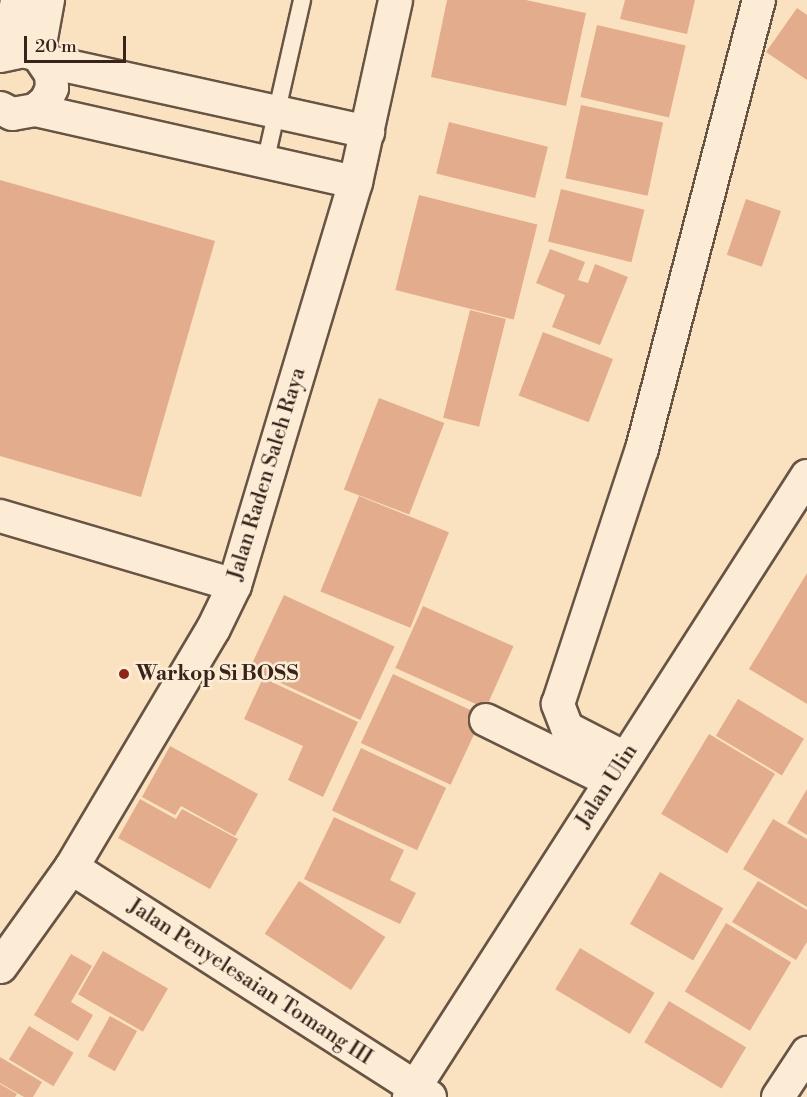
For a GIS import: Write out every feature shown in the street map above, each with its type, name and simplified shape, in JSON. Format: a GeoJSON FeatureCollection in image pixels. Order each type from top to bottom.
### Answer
{"type":"FeatureCollection","features":[{"type":"Feature","properties":{"kind":"main road","name":"Jalan Raden Saleh Raya"},"geometry":{"type":"LineString","coordinates":[[0,966],[71,867],[207,638],[234,585],[355,182],[368,132],[395,0]]}},
{"type":"Feature","properties":{"kind":"main road","name":"Jalan Penyelesaian Tomang III"},"geometry":{"type":"LineString","coordinates":[[71,867],[418,1094]]}},
{"type":"Feature","properties":{"kind":"street"},"geometry":{"type":"LineString","coordinates":[[17,0],[16,56],[52,88],[35,110]]}},
{"type":"Feature","properties":{"kind":"street"},"geometry":{"type":"LineString","coordinates":[[16,56],[48,0]]}},
{"type":"Feature","properties":{"kind":"street"},"geometry":{"type":"LineString","coordinates":[[617,769],[567,728],[558,704],[642,448],[759,0]]}},
{"type":"Feature","properties":{"kind":"street"},"geometry":{"type":"LineString","coordinates":[[16,56],[368,132]]}},
{"type":"Feature","properties":{"kind":"street"},"geometry":{"type":"LineString","coordinates":[[0,108],[12,114],[35,110],[355,182]]}},
{"type":"Feature","properties":{"kind":"street","name":"Jalan Ulin"},"geometry":{"type":"LineString","coordinates":[[418,1094],[617,769],[807,476]]}},
{"type":"Feature","properties":{"kind":"street"},"geometry":{"type":"LineString","coordinates":[[0,516],[234,585]]}},
{"type":"Feature","properties":{"kind":"street"},"geometry":{"type":"LineString","coordinates":[[486,720],[617,769]]}},
{"type":"Feature","properties":{"kind":"street"},"geometry":{"type":"LineString","coordinates":[[778,1097],[807,1053]]}},
{"type":"Feature","properties":{"kind":"lane"},"geometry":{"type":"LineString","coordinates":[[265,163],[279,113],[302,0]]}},
{"type":"Feature","properties":{"kind":"building"},"geometry":{"type":"Polygon","coordinates":[[[447,0],[526,0],[586,13],[566,106],[431,77],[447,0]]]}},
{"type":"Feature","properties":{"kind":"building"},"geometry":{"type":"Polygon","coordinates":[[[625,0],[695,0],[687,34],[620,19],[625,0]]]}},
{"type":"Feature","properties":{"kind":"building"},"geometry":{"type":"Polygon","coordinates":[[[797,8],[807,15],[807,80],[766,52],[797,8]]]}},
{"type":"Feature","properties":{"kind":"building"},"geometry":{"type":"Polygon","coordinates":[[[597,25],[686,45],[669,118],[580,97],[597,25]]]}},
{"type":"Feature","properties":{"kind":"building"},"geometry":{"type":"Polygon","coordinates":[[[581,105],[663,122],[648,196],[565,178],[581,105]]]}},
{"type":"Feature","properties":{"kind":"building"},"geometry":{"type":"Polygon","coordinates":[[[449,122],[548,147],[535,198],[436,173],[449,122]]]}},
{"type":"Feature","properties":{"kind":"building"},"geometry":{"type":"Polygon","coordinates":[[[0,180],[215,241],[141,497],[0,456],[0,180]]]}},
{"type":"Feature","properties":{"kind":"building"},"geometry":{"type":"Polygon","coordinates":[[[561,189],[644,210],[631,262],[548,241],[561,189]]]}},
{"type":"Feature","properties":{"kind":"building"},"geometry":{"type":"Polygon","coordinates":[[[419,195],[537,225],[514,320],[395,290],[419,195]]]}},
{"type":"Feature","properties":{"kind":"building"},"geometry":{"type":"Polygon","coordinates":[[[746,199],[781,211],[762,267],[727,255],[746,199]]]}},
{"type":"Feature","properties":{"kind":"building"},"geometry":{"type":"Polygon","coordinates":[[[550,249],[585,262],[578,280],[588,283],[595,264],[628,277],[600,345],[552,327],[565,295],[536,283],[550,249]]]}},
{"type":"Feature","properties":{"kind":"building"},"geometry":{"type":"Polygon","coordinates":[[[470,310],[506,319],[479,427],[443,418],[470,310]]]}},
{"type":"Feature","properties":{"kind":"building"},"geometry":{"type":"Polygon","coordinates":[[[543,332],[613,359],[589,422],[519,395],[543,332]]]}},
{"type":"Feature","properties":{"kind":"building"},"geometry":{"type":"Polygon","coordinates":[[[379,398],[444,423],[409,515],[344,489],[379,398]]]}},
{"type":"Feature","properties":{"kind":"building"},"geometry":{"type":"Polygon","coordinates":[[[359,496],[449,532],[410,628],[320,591],[359,496]]]}},
{"type":"Feature","properties":{"kind":"building"},"geometry":{"type":"Polygon","coordinates":[[[807,573],[807,704],[749,669],[807,573]]]}},
{"type":"Feature","properties":{"kind":"building"},"geometry":{"type":"Polygon","coordinates":[[[284,595],[395,647],[360,720],[250,668],[284,595]]]}},
{"type":"Feature","properties":{"kind":"building"},"geometry":{"type":"Polygon","coordinates":[[[423,606],[513,646],[486,708],[395,668],[423,606]]]}},
{"type":"Feature","properties":{"kind":"building"},"geometry":{"type":"Polygon","coordinates":[[[393,674],[483,716],[451,785],[361,743],[393,674]]]}},
{"type":"Feature","properties":{"kind":"building"},"geometry":{"type":"Polygon","coordinates":[[[263,678],[358,722],[323,797],[288,780],[303,746],[244,719],[263,678]]]}},
{"type":"Feature","properties":{"kind":"building"},"geometry":{"type":"Polygon","coordinates":[[[738,699],[804,739],[782,776],[716,736],[738,699]]]}},
{"type":"Feature","properties":{"kind":"building"},"geometry":{"type":"Polygon","coordinates":[[[709,734],[775,774],[727,853],[661,814],[709,734]]]}},
{"type":"Feature","properties":{"kind":"building"},"geometry":{"type":"Polygon","coordinates":[[[170,746],[258,794],[235,836],[181,806],[175,815],[142,797],[170,746]]]}},
{"type":"Feature","properties":{"kind":"building"},"geometry":{"type":"Polygon","coordinates":[[[361,748],[446,788],[417,850],[332,811],[361,748]]]}},
{"type":"Feature","properties":{"kind":"building"},"geometry":{"type":"Polygon","coordinates":[[[807,789],[807,835],[787,823],[807,789]]]}},
{"type":"Feature","properties":{"kind":"building"},"geometry":{"type":"Polygon","coordinates":[[[140,799],[176,819],[182,809],[238,839],[210,889],[118,838],[140,799]]]}},
{"type":"Feature","properties":{"kind":"building"},"geometry":{"type":"Polygon","coordinates":[[[334,817],[404,850],[390,880],[416,893],[400,924],[304,879],[334,817]]]}},
{"type":"Feature","properties":{"kind":"building"},"geometry":{"type":"Polygon","coordinates":[[[773,819],[807,839],[807,907],[743,869],[773,819]]]}},
{"type":"Feature","properties":{"kind":"building"},"geometry":{"type":"Polygon","coordinates":[[[660,872],[723,908],[693,960],[630,924],[660,872]]]}},
{"type":"Feature","properties":{"kind":"building"},"geometry":{"type":"Polygon","coordinates":[[[299,881],[385,937],[351,990],[265,934],[299,881]]]}},
{"type":"Feature","properties":{"kind":"building"},"geometry":{"type":"Polygon","coordinates":[[[758,881],[807,910],[807,942],[796,960],[732,922],[758,881]]]}},
{"type":"Feature","properties":{"kind":"building"},"geometry":{"type":"Polygon","coordinates":[[[726,923],[791,962],[750,1031],[685,992],[726,923]]]}},
{"type":"Feature","properties":{"kind":"building"},"geometry":{"type":"Polygon","coordinates":[[[580,948],[655,993],[630,1034],[555,989],[580,948]]]}},
{"type":"Feature","properties":{"kind":"building"},"geometry":{"type":"Polygon","coordinates":[[[103,951],[168,988],[143,1032],[78,994],[103,951]]]}},
{"type":"Feature","properties":{"kind":"building"},"geometry":{"type":"Polygon","coordinates":[[[71,954],[92,966],[71,1002],[93,1015],[78,1041],[34,1015],[71,954]]]}},
{"type":"Feature","properties":{"kind":"building"},"geometry":{"type":"Polygon","coordinates":[[[669,1001],[746,1047],[721,1088],[644,1042],[669,1001]]]}},
{"type":"Feature","properties":{"kind":"building"},"geometry":{"type":"Polygon","coordinates":[[[110,1016],[137,1031],[115,1071],[88,1056],[110,1016]]]}},
{"type":"Feature","properties":{"kind":"building"},"geometry":{"type":"Polygon","coordinates":[[[29,1026],[74,1053],[53,1086],[9,1059],[29,1026]]]}},
{"type":"Feature","properties":{"kind":"building"},"geometry":{"type":"Polygon","coordinates":[[[0,1057],[42,1082],[33,1097],[24,1097],[0,1083],[0,1057]]]}},
{"type":"Feature","properties":{"kind":"building"},"geometry":{"type":"Polygon","coordinates":[[[0,1084],[17,1094],[15,1097],[0,1097],[0,1084]]]}},
{"type":"Feature","properties":{"kind":"place","name":"Warkop Si BOSS"},"geometry":{"type":"Point","coordinates":[124,674]}}]}
